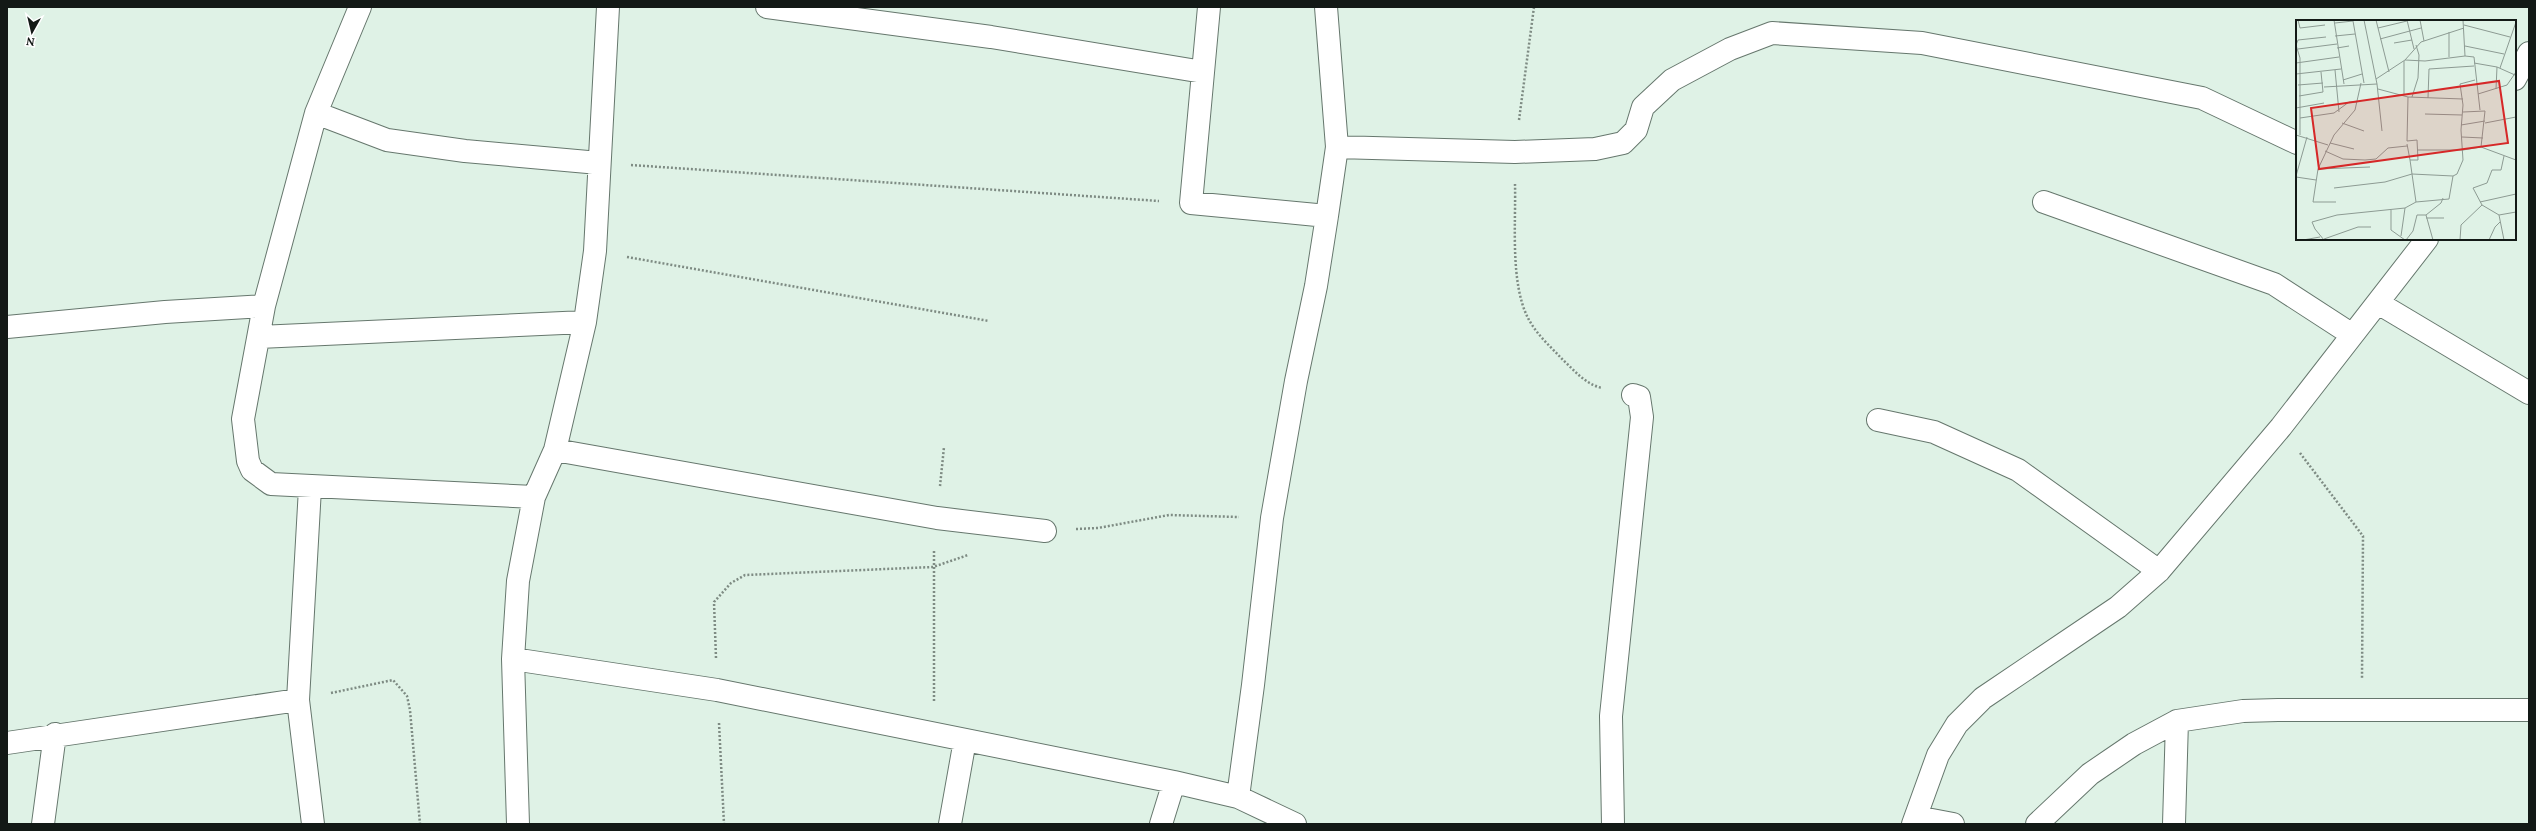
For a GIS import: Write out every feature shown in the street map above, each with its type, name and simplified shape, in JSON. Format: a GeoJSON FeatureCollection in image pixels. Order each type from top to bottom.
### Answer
{"type":"FeatureCollection","features":[{"type":"Feature","properties":{"kind":"street"},"geometry":{"type":"LineString","coordinates":[[360,7],[316,113],[264,306],[243,419],[248,461],[252,470],[272,484],[310,488],[534,498]]}},
{"type":"Feature","properties":{"kind":"street"},"geometry":{"type":"LineString","coordinates":[[518,824],[513,659],[518,581],[534,498],[555,450],[585,322],[595,251],[598,163],[608,7]]}},
{"type":"Feature","properties":{"kind":"street"},"geometry":{"type":"LineString","coordinates":[[767,7],[990,37],[1203,72]]}},
{"type":"Feature","properties":{"kind":"street"},"geometry":{"type":"LineString","coordinates":[[1209,7],[1191,204],[1327,216]]}},
{"type":"Feature","properties":{"kind":"street"},"geometry":{"type":"LineString","coordinates":[[1238,797],[1253,685],[1272,518],[1296,381],[1316,286],[1337,147],[1326,7]]}},
{"type":"Feature","properties":{"kind":"street"},"geometry":{"type":"LineString","coordinates":[[1337,147],[1515,152],[1595,149],[1623,143],[1636,130],[1643,107],[1672,80],[1730,48],[1772,33],[1922,43],[2202,98],[2296,143]]}},
{"type":"Feature","properties":{"kind":"street"},"geometry":{"type":"LineString","coordinates":[[2516,77],[2529,53]]}},
{"type":"Feature","properties":{"kind":"street"},"geometry":{"type":"LineString","coordinates":[[316,113],[387,140],[465,151],[598,163]]}},
{"type":"Feature","properties":{"kind":"street"},"geometry":{"type":"LineString","coordinates":[[2044,202],[2274,284],[2351,334]]}},
{"type":"Feature","properties":{"kind":"street"},"geometry":{"type":"LineString","coordinates":[[1953,824],[1915,821],[1938,755],[1957,724],[1983,698],[2118,607],[2159,571],[2281,427],[2351,334],[2378,303],[2426,240]]}},
{"type":"Feature","properties":{"kind":"street"},"geometry":{"type":"LineString","coordinates":[[2378,303],[2529,393]]}},
{"type":"Feature","properties":{"kind":"street"},"geometry":{"type":"LineString","coordinates":[[7,327],[165,312],[264,306]]}},
{"type":"Feature","properties":{"kind":"street"},"geometry":{"type":"LineString","coordinates":[[259,337],[585,322]]}},
{"type":"Feature","properties":{"kind":"street"},"geometry":{"type":"LineString","coordinates":[[1613,824],[1611,716],[1642,417],[1639,397],[1633,395]]}},
{"type":"Feature","properties":{"kind":"street"},"geometry":{"type":"LineString","coordinates":[[1878,420],[1934,432],[2018,470],[2159,571]]}},
{"type":"Feature","properties":{"kind":"street"},"geometry":{"type":"LineString","coordinates":[[555,450],[937,518],[1045,531]]}},
{"type":"Feature","properties":{"kind":"street"},"geometry":{"type":"LineString","coordinates":[[310,488],[298,700],[313,824]]}},
{"type":"Feature","properties":{"kind":"street"},"geometry":{"type":"LineString","coordinates":[[513,659],[717,690],[1174,782],[1238,797],[1288,822]]}},
{"type":"Feature","properties":{"kind":"street"},"geometry":{"type":"LineString","coordinates":[[7,743],[56,734],[298,700]]}},
{"type":"Feature","properties":{"kind":"street"},"geometry":{"type":"LineString","coordinates":[[2037,824],[2090,774],[2134,744],[2177,721],[2243,711],[2529,710]]}},
{"type":"Feature","properties":{"kind":"street"},"geometry":{"type":"LineString","coordinates":[[2174,824],[2177,721]]}},
{"type":"Feature","properties":{"kind":"street"},"geometry":{"type":"LineString","coordinates":[[43,824],[56,734]]}},
{"type":"Feature","properties":{"kind":"street"},"geometry":{"type":"LineString","coordinates":[[950,824],[965,740]]}},
{"type":"Feature","properties":{"kind":"street"},"geometry":{"type":"LineString","coordinates":[[1161,824],[1174,782]]}},
{"type":"Feature","properties":{"kind":"path"},"geometry":{"type":"LineString","coordinates":[[1534,7],[1515,152],[1516,252],[1519,288],[1527,317],[1542,338],[1587,383],[1633,395]]}},
{"type":"Feature","properties":{"kind":"path"},"geometry":{"type":"LineString","coordinates":[[598,163],[1191,204]]}},
{"type":"Feature","properties":{"kind":"path"},"geometry":{"type":"LineString","coordinates":[[595,251],[989,321]]}},
{"type":"Feature","properties":{"kind":"path"},"geometry":{"type":"LineString","coordinates":[[2281,427],[2363,536],[2361,711]]}},
{"type":"Feature","properties":{"kind":"path"},"geometry":{"type":"LineString","coordinates":[[937,518],[944,447]]}},
{"type":"Feature","properties":{"kind":"path"},"geometry":{"type":"LineString","coordinates":[[1045,531],[1098,528],[1170,515],[1272,518]]}},
{"type":"Feature","properties":{"kind":"path"},"geometry":{"type":"LineString","coordinates":[[724,824],[714,602],[731,583],[745,575],[933,567],[934,734]]}},
{"type":"Feature","properties":{"kind":"path"},"geometry":{"type":"LineString","coordinates":[[298,700],[387,680],[393,680],[399,684],[407,696],[410,710],[420,824]]}}]}
